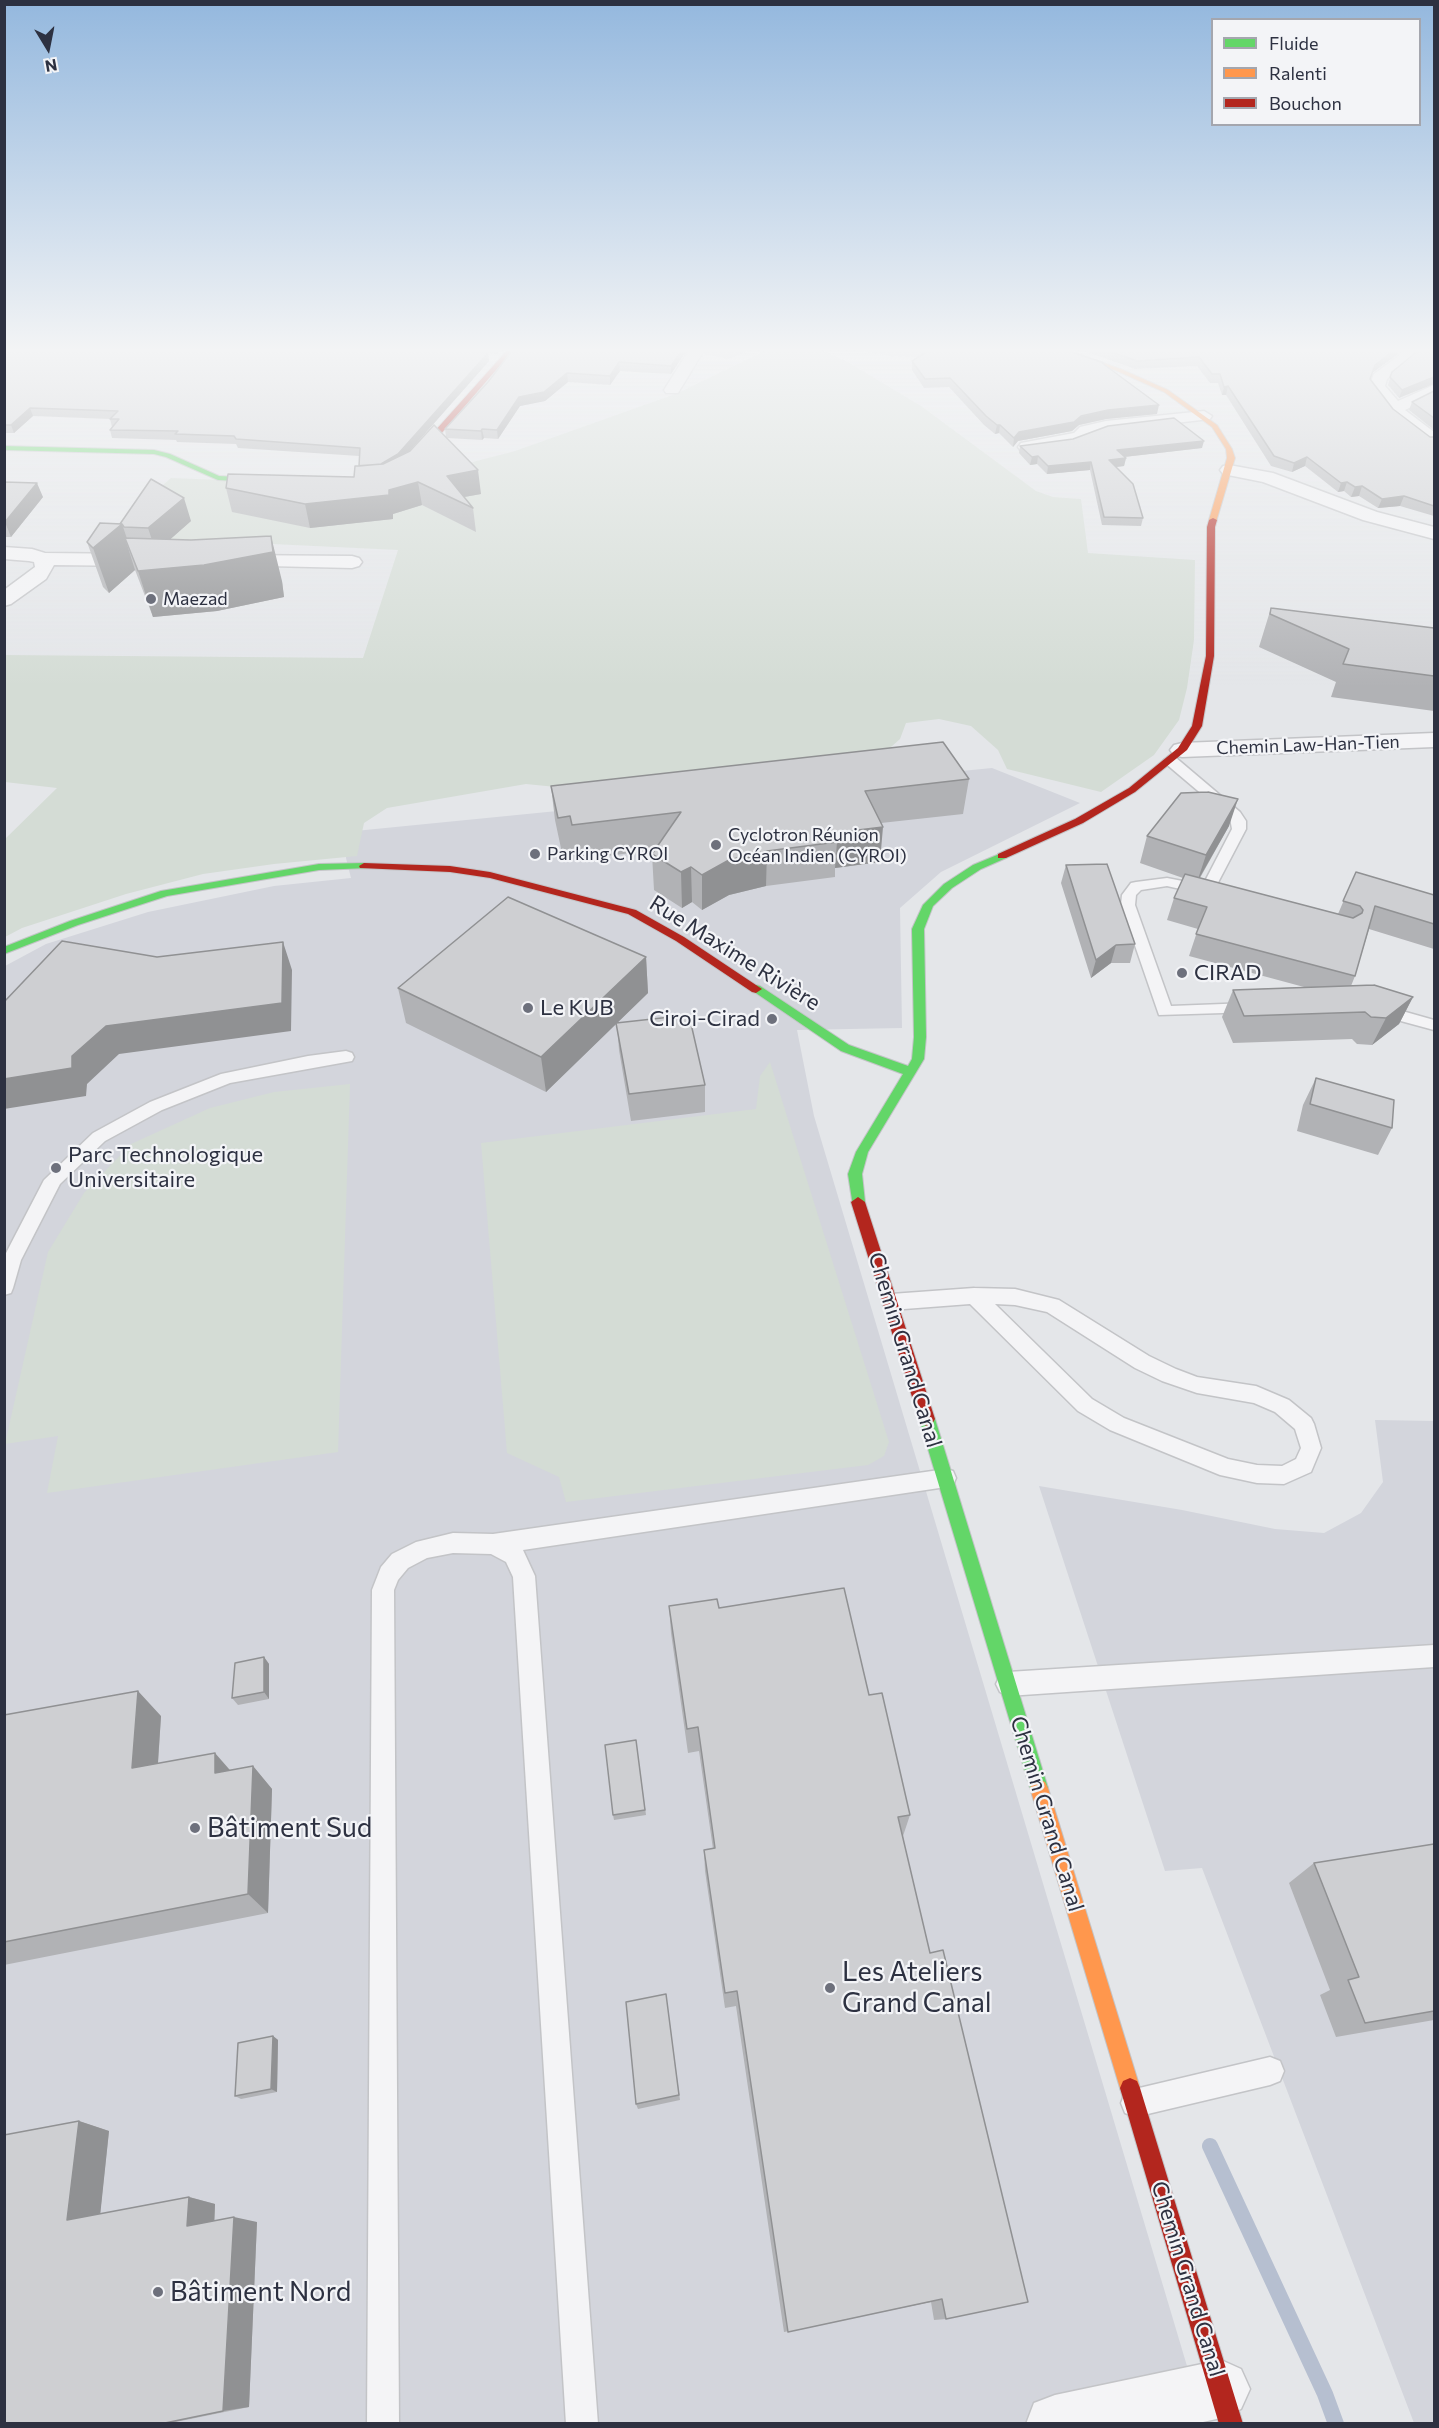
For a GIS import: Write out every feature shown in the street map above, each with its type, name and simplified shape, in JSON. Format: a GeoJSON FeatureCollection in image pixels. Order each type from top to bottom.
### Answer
{"type":"FeatureCollection","features":[{"type":"Feature","properties":{"kind":"street"},"geometry":{"type":"LineString","coordinates":[[181,460],[218,478],[290,482]]}},
{"type":"Feature","properties":{"kind":"street"},"geometry":{"type":"LineString","coordinates":[[402,472],[413,460]]}},
{"type":"Feature","properties":{"kind":"street","name":"Chemin Grand Canal"},"geometry":{"type":"LineString","coordinates":[[1226,2406],[946,1478],[858,1201],[855,1174],[862,1152],[918,1059],[920,1037],[918,929],[928,905],[948,886],[977,867],[1079,821],[1132,790],[1176,755],[1197,726],[1210,656],[1211,527],[1231,460]]}},
{"type":"Feature","properties":{"kind":"street"},"geometry":{"type":"LineString","coordinates":[[1228,470],[1266,477],[1370,516],[1434,534]]}},
{"type":"Feature","properties":{"kind":"street"},"geometry":{"type":"LineString","coordinates":[[4,553],[32,555],[43,560],[162,561]]}},
{"type":"Feature","properties":{"kind":"street"},"geometry":{"type":"LineString","coordinates":[[4,600],[39,575],[45,567],[43,560]]}},
{"type":"Feature","properties":{"kind":"street"},"geometry":{"type":"LineString","coordinates":[[209,561],[352,562]]}},
{"type":"Feature","properties":{"kind":"street","name":"Chemin Law-Han-Tien"},"geometry":{"type":"LineString","coordinates":[[1176,755],[1434,740]]}},
{"type":"Feature","properties":{"kind":"street","name":"Rue Maxime Rivière"},"geometry":{"type":"LineString","coordinates":[[4,951],[127,905],[165,893],[220,882],[319,867],[387,866],[450,869],[501,878],[632,912],[680,939],[845,1048],[911,1072]]}},
{"type":"Feature","properties":{"kind":"street"},"geometry":{"type":"LineString","coordinates":[[1055,2424],[1226,2406]]}},
{"type":"Feature","properties":{"kind":"lane"},"geometry":{"type":"LineString","coordinates":[[1176,755],[1235,815],[1239,821],[1239,829],[1213,893],[1167,882],[1136,886],[1129,895],[1128,906],[1165,1011],[1269,1008]]}},
{"type":"Feature","properties":{"kind":"lane"},"geometry":{"type":"LineString","coordinates":[[1361,1005],[1434,1024]]}},
{"type":"Feature","properties":{"kind":"lane"},"geometry":{"type":"LineString","coordinates":[[4,1288],[12,1260],[53,1180],[99,1137],[156,1106],[227,1078],[308,1062],[346,1058]]}},
{"type":"Feature","properties":{"kind":"lane"},"geometry":{"type":"LineString","coordinates":[[891,1302],[974,1296],[1015,1297],[1052,1305],[1142,1362],[1168,1375],[1197,1384],[1256,1395],[1282,1406],[1304,1424],[1311,1448],[1304,1465],[1284,1474],[1257,1474],[1227,1468],[1117,1424],[1085,1405],[974,1296]]}},
{"type":"Feature","properties":{"kind":"lane"},"geometry":{"type":"LineString","coordinates":[[383,2424],[383,1590],[389,1574],[400,1561],[424,1549],[453,1542],[493,1544],[946,1478]]}},
{"type":"Feature","properties":{"kind":"lane"},"geometry":{"type":"LineString","coordinates":[[493,1544],[514,1556],[524,1576],[582,2424]]}},
{"type":"Feature","properties":{"kind":"lane"},"geometry":{"type":"LineString","coordinates":[[1008,1684],[1434,1656]]}},
{"type":"Feature","properties":{"kind":"lane"},"geometry":{"type":"LineString","coordinates":[[1135,2103],[1270,2072]]}},
{"type":"Feature","properties":{"kind":"shaded area"},"geometry":{"type":"Polygon","coordinates":[[[479,460],[994,460],[1036,491],[1053,497],[1081,499],[1088,553],[1195,560],[1194,640],[1187,688],[1179,720],[1154,755],[1101,792],[1007,769],[998,750],[971,726],[939,719],[906,723],[900,739],[882,755],[576,789],[526,784],[387,808],[364,823],[357,856],[203,874],[126,894],[22,928],[5,937],[5,839],[57,788],[5,782],[5,655],[363,658],[398,550],[104,536],[171,478],[349,485],[403,480],[479,460]]]}},
{"type":"Feature","properties":{"kind":"shaded area"},"geometry":{"type":"Polygon","coordinates":[[[992,768],[1080,803],[941,872],[900,908],[902,1028],[797,1030],[814,1116],[1204,2423],[5,2423],[5,966],[46,944],[148,912],[274,886],[351,878],[346,858],[345,832],[992,768]]]}},
{"type":"Feature","properties":{"kind":"shaded area"},"geometry":{"type":"Polygon","coordinates":[[[770,1062],[889,1442],[884,1456],[868,1465],[566,1502],[559,1477],[507,1453],[481,1143],[756,1109],[760,1076],[770,1062]]]}},
{"type":"Feature","properties":{"kind":"shaded area"},"geometry":{"type":"Polygon","coordinates":[[[350,1084],[338,1452],[47,1493],[58,1436],[5,1444],[48,1252],[84,1193],[131,1144],[210,1108],[274,1092],[350,1084]]]}},
{"type":"Feature","properties":{"kind":"shaded area"},"geometry":{"type":"Polygon","coordinates":[[[1375,1420],[1434,1421],[1434,2423],[1414,2423],[1202,1868],[1165,1871],[1039,1486],[1182,1510],[1275,1529],[1324,1533],[1361,1513],[1383,1482],[1375,1420]]]}},
{"type":"Feature","properties":{"kind":"building"},"geometry":{"type":"Polygon","coordinates":[[[359,460],[387,460],[381,464],[359,466],[359,460]]]}},
{"type":"Feature","properties":{"kind":"building"},"geometry":{"type":"Polygon","coordinates":[[[391,460],[469,460],[478,470],[447,476],[473,508],[418,482],[389,490],[389,495],[305,504],[226,488],[228,474],[354,477],[355,466],[383,464],[391,460]]]}},
{"type":"Feature","properties":{"kind":"building"},"geometry":{"type":"Polygon","coordinates":[[[1042,460],[1109,460],[1133,484],[1143,518],[1104,517],[1091,462],[1048,466],[1042,460]]]}},
{"type":"Feature","properties":{"kind":"building"},"geometry":{"type":"Polygon","coordinates":[[[1311,460],[1434,460],[1434,506],[1404,496],[1382,499],[1362,486],[1355,487],[1347,482],[1341,483],[1311,460]]]}},
{"type":"Feature","properties":{"kind":"building"},"geometry":{"type":"Polygon","coordinates":[[[151,479],[184,498],[148,528],[124,527],[120,524],[151,479]]]}},
{"type":"Feature","properties":{"kind":"building"},"geometry":{"type":"Polygon","coordinates":[[[4,482],[37,483],[5,522],[4,522],[4,482]]]}},
{"type":"Feature","properties":{"kind":"building"},"geometry":{"type":"Polygon","coordinates":[[[100,523],[122,524],[93,548],[87,542],[100,523]]]}},
{"type":"Feature","properties":{"kind":"building"},"geometry":{"type":"Polygon","coordinates":[[[271,536],[273,552],[204,565],[138,571],[125,538],[191,540],[271,536]]]}},
{"type":"Feature","properties":{"kind":"building"},"geometry":{"type":"Polygon","coordinates":[[[1271,608],[1434,628],[1434,676],[1343,664],[1349,649],[1270,614],[1271,608]]]}},
{"type":"Feature","properties":{"kind":"building"},"geometry":{"type":"Polygon","coordinates":[[[943,742],[969,779],[865,791],[883,827],[833,833],[837,842],[767,851],[729,860],[702,875],[691,867],[681,872],[652,854],[681,812],[572,825],[570,816],[558,818],[551,786],[943,742]]]}},
{"type":"Feature","properties":{"kind":"building"},"geometry":{"type":"Polygon","coordinates":[[[1208,792],[1238,799],[1206,855],[1147,836],[1181,793],[1208,792]]]}},
{"type":"Feature","properties":{"kind":"building"},"geometry":{"type":"Polygon","coordinates":[[[1107,864],[1135,944],[1116,945],[1096,960],[1066,865],[1107,864]]]}},
{"type":"Feature","properties":{"kind":"building"},"geometry":{"type":"Polygon","coordinates":[[[1356,872],[1434,895],[1434,924],[1375,906],[1355,976],[1196,934],[1207,907],[1174,898],[1185,874],[1353,918],[1363,910],[1360,906],[1343,901],[1356,872]]]}},
{"type":"Feature","properties":{"kind":"building","name":"Le KUB"},"geometry":{"type":"Polygon","coordinates":[[[508,897],[646,957],[541,1057],[398,988],[508,897]]]}},
{"type":"Feature","properties":{"kind":"building"},"geometry":{"type":"Polygon","coordinates":[[[62,941],[157,957],[283,942],[282,1003],[106,1026],[72,1056],[72,1068],[4,1079],[4,1002],[62,941]]]}},
{"type":"Feature","properties":{"kind":"building"},"geometry":{"type":"Polygon","coordinates":[[[1374,985],[1413,997],[1386,1018],[1371,1017],[1365,1012],[1244,1016],[1233,990],[1374,985]]]}},
{"type":"Feature","properties":{"kind":"building"},"geometry":{"type":"Polygon","coordinates":[[[689,1015],[705,1085],[629,1094],[616,1023],[689,1015]]]}},
{"type":"Feature","properties":{"kind":"building"},"geometry":{"type":"Polygon","coordinates":[[[1316,1078],[1394,1100],[1392,1128],[1310,1104],[1316,1078]]]}},
{"type":"Feature","properties":{"kind":"building","name":"Les Ateliers Grand Canal"},"geometry":{"type":"Polygon","coordinates":[[[844,1588],[869,1695],[882,1693],[910,1815],[898,1817],[930,1953],[943,1950],[1028,2302],[946,2319],[942,2299],[788,2332],[737,1991],[725,1993],[704,1850],[715,1848],[698,1727],[687,1729],[669,1606],[717,1599],[719,1608],[844,1588]]]}},
{"type":"Feature","properties":{"kind":"building"},"geometry":{"type":"Polygon","coordinates":[[[264,1657],[264,1692],[232,1698],[235,1663],[264,1657]]]}},
{"type":"Feature","properties":{"kind":"building","name":"Bâtiment Sud"},"geometry":{"type":"Polygon","coordinates":[[[138,1691],[132,1768],[215,1753],[215,1773],[253,1766],[248,1894],[4,1942],[4,1715],[138,1691]]]}},
{"type":"Feature","properties":{"kind":"building"},"geometry":{"type":"Polygon","coordinates":[[[636,1740],[645,1810],[613,1815],[605,1745],[636,1740]]]}},
{"type":"Feature","properties":{"kind":"building"},"geometry":{"type":"Polygon","coordinates":[[[1434,1844],[1434,2011],[1365,2023],[1348,1980],[1359,1977],[1314,1863],[1434,1844]]]}},
{"type":"Feature","properties":{"kind":"building"},"geometry":{"type":"Polygon","coordinates":[[[666,1994],[679,2095],[636,2104],[626,2002],[666,1994]]]}},
{"type":"Feature","properties":{"kind":"building"},"geometry":{"type":"Polygon","coordinates":[[[273,2036],[271,2089],[235,2096],[238,2043],[273,2036]]]}},
{"type":"Feature","properties":{"kind":"building","name":"Bâtiment Nord"},"geometry":{"type":"Polygon","coordinates":[[[79,2121],[67,2220],[189,2197],[187,2226],[234,2217],[223,2411],[160,2424],[4,2424],[4,2135],[79,2121]]]}},
{"type":"Feature","properties":{"kind":"waterway"},"geometry":{"type":"LineString","coordinates":[[1210,2146],[1325,2394],[1336,2424]]}},
{"type":"Feature","properties":{"kind":"traffic: fast"},"geometry":{"type":"LineString","coordinates":[[180,460],[218,478],[272,481]]}},
{"type":"Feature","properties":{"kind":"traffic: fast"},"geometry":{"type":"LineString","coordinates":[[858,1202],[855,1174],[862,1152],[918,1059],[920,1037],[918,929],[928,905],[948,886],[977,867],[1002,856]]}},
{"type":"Feature","properties":{"kind":"traffic: fast"},"geometry":{"type":"LineString","coordinates":[[4,951],[74,923],[165,893],[319,867],[364,866]]}},
{"type":"Feature","properties":{"kind":"traffic: fast"},"geometry":{"type":"LineString","coordinates":[[756,989],[845,1048],[911,1072]]}},
{"type":"Feature","properties":{"kind":"traffic: fast"},"geometry":{"type":"LineString","coordinates":[[927,1419],[1039,1788]]}},
{"type":"Feature","properties":{"kind":"traffic: slow"},"geometry":{"type":"LineString","coordinates":[[1213,520],[1230,460]]}},
{"type":"Feature","properties":{"kind":"traffic: slow"},"geometry":{"type":"LineString","coordinates":[[1039,1788],[1130,2088]]}},
{"type":"Feature","properties":{"kind":"traffic: jam"},"geometry":{"type":"LineString","coordinates":[[1002,856],[1079,821],[1132,790],[1182,750],[1197,726],[1210,656],[1211,527],[1213,520]]}},
{"type":"Feature","properties":{"kind":"traffic: jam"},"geometry":{"type":"LineString","coordinates":[[364,866],[450,869],[490,875],[632,912],[680,939],[756,989]]}},
{"type":"Feature","properties":{"kind":"traffic: jam"},"geometry":{"type":"LineString","coordinates":[[858,1202],[927,1419]]}},
{"type":"Feature","properties":{"kind":"traffic: jam"},"geometry":{"type":"LineString","coordinates":[[1130,2088],[1231,2424]]}},
{"type":"Feature","properties":{"kind":"place","name":"Maezad"},"geometry":{"type":"Point","coordinates":[151,599]}},
{"type":"Feature","properties":{"kind":"place","name":"Cyclotron Réunion Océan Indien (CYROI)"},"geometry":{"type":"Point","coordinates":[716,845]}},
{"type":"Feature","properties":{"kind":"place","name":"Parking CYROI"},"geometry":{"type":"Point","coordinates":[535,854]}},
{"type":"Feature","properties":{"kind":"place","name":"CIRAD"},"geometry":{"type":"Point","coordinates":[1182,973]}},
{"type":"Feature","properties":{"kind":"place","name":"Le KUB"},"geometry":{"type":"Point","coordinates":[528,1008]}},
{"type":"Feature","properties":{"kind":"place","name":"Ciroi-Cirad"},"geometry":{"type":"Point","coordinates":[772,1019]}},
{"type":"Feature","properties":{"kind":"place","name":"Parc Technologique Universitaire"},"geometry":{"type":"Point","coordinates":[56,1168]}},
{"type":"Feature","properties":{"kind":"place","name":"Bâtiment Sud"},"geometry":{"type":"Point","coordinates":[195,1828]}},
{"type":"Feature","properties":{"kind":"place","name":"Les Ateliers Grand Canal"},"geometry":{"type":"Point","coordinates":[830,1988]}},
{"type":"Feature","properties":{"kind":"place","name":"Bâtiment Nord"},"geometry":{"type":"Point","coordinates":[158,2292]}}]}
